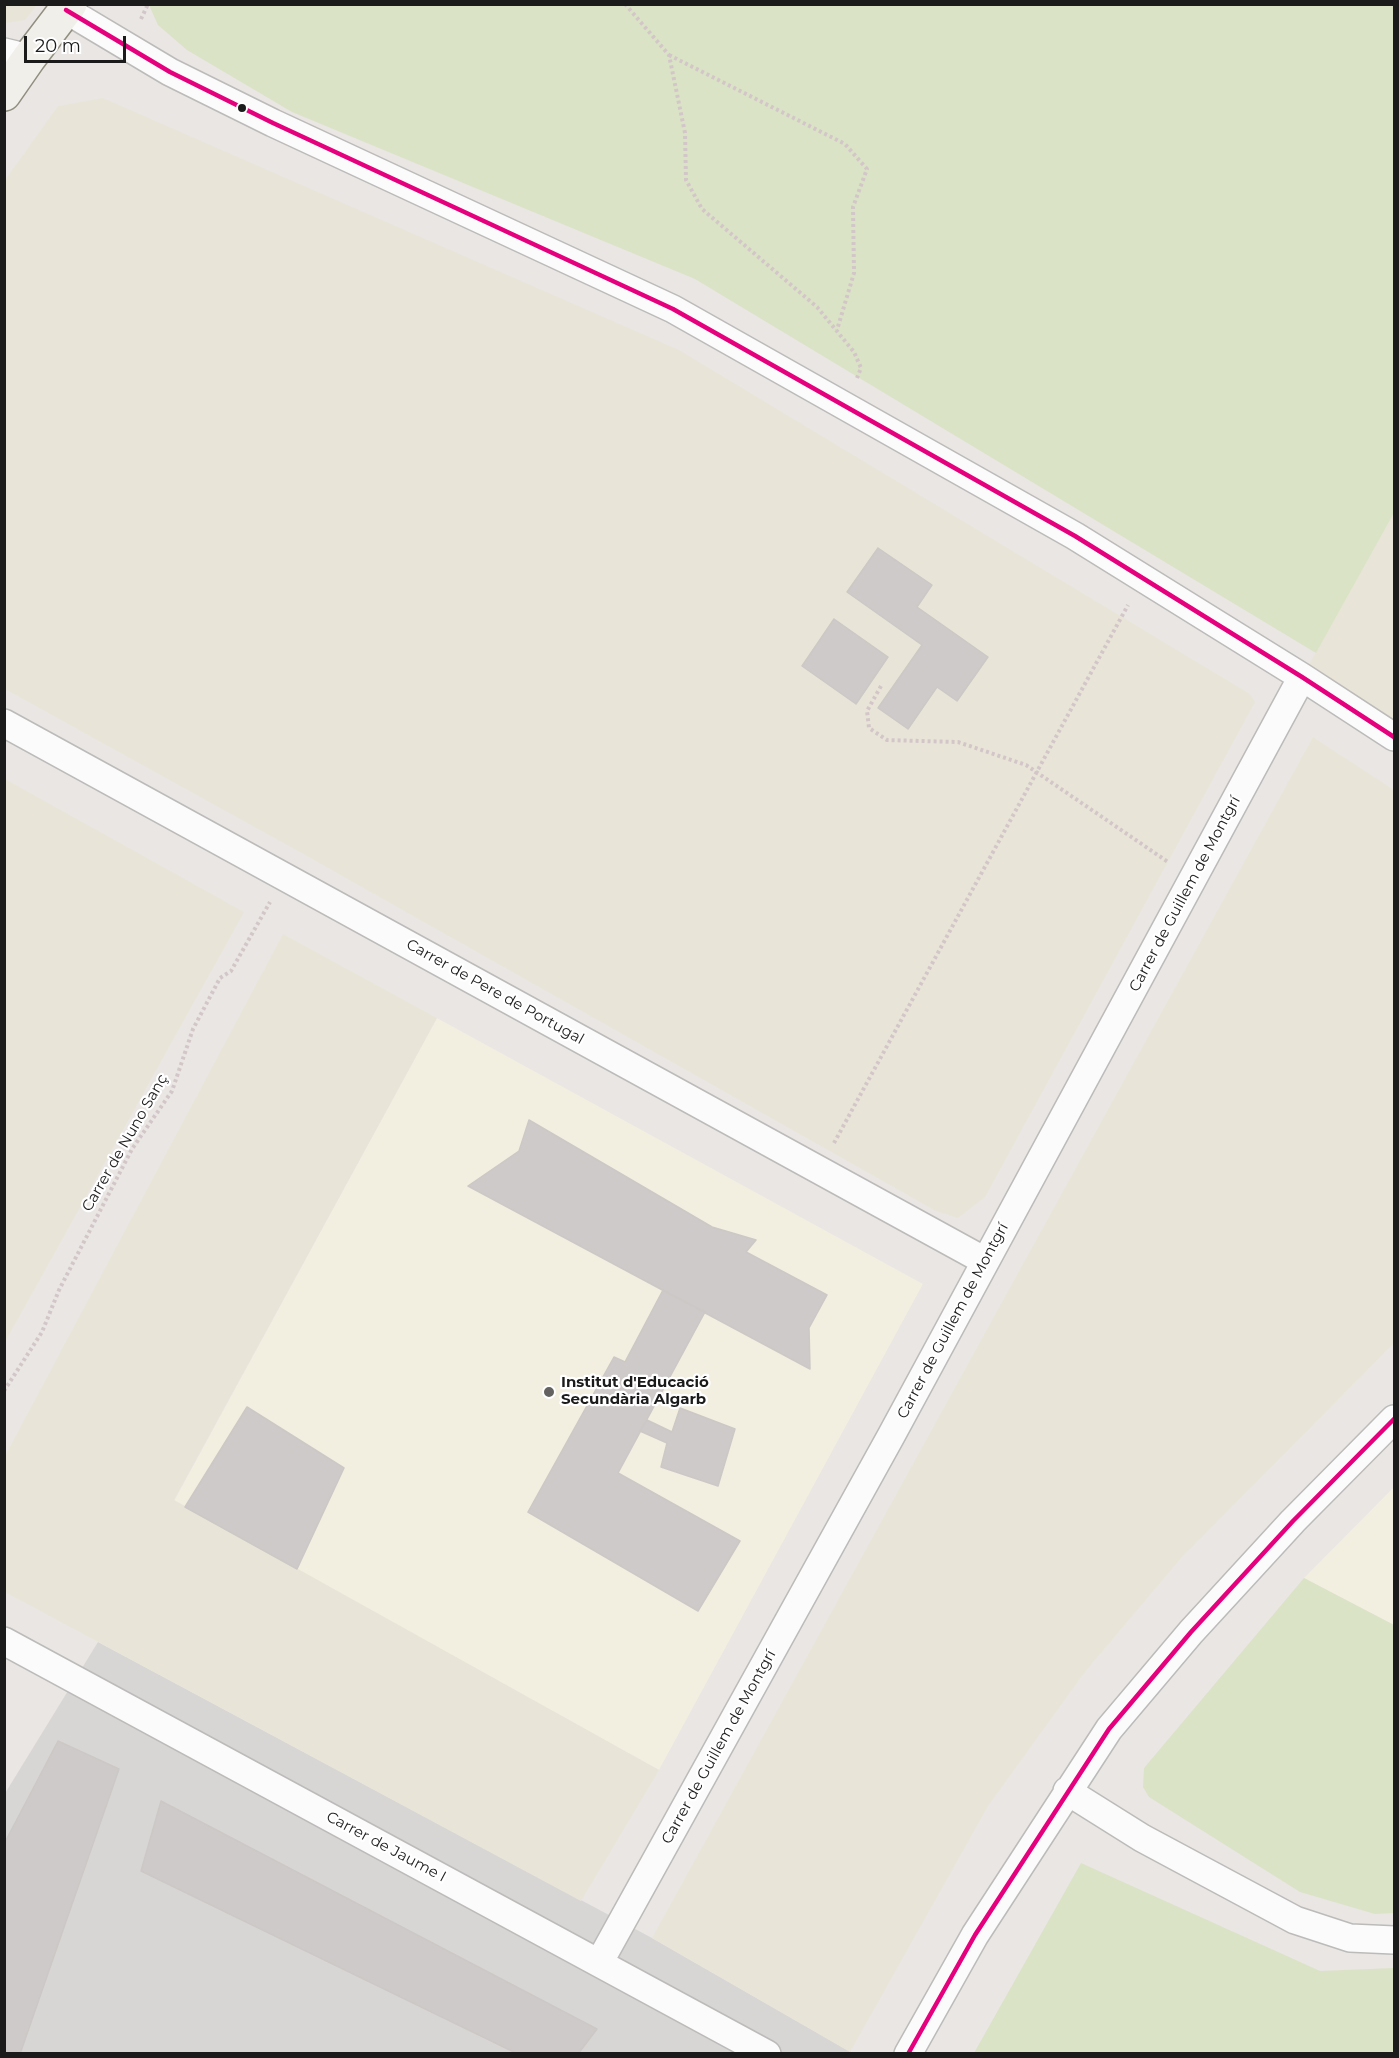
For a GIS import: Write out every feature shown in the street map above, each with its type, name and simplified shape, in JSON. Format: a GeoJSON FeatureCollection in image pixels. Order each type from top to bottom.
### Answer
{"type":"FeatureCollection","features":[{"type":"Feature","properties":{"kind":"main road"},"geometry":{"type":"LineString","coordinates":[[4,94],[17,55],[68,7]]}},
{"type":"Feature","properties":{"kind":"street"},"geometry":{"type":"LineString","coordinates":[[68,7],[171,72],[273,123],[673,309],[1075,536],[1395,737]]}},
{"type":"Feature","properties":{"kind":"street","name":"Carrer de Guillem de Montgrí"},"geometry":{"type":"LineString","coordinates":[[599,1963],[807,1589],[1302,677]]}},
{"type":"Feature","properties":{"kind":"street","name":"Carrer de Pere de Portugal"},"geometry":{"type":"LineString","coordinates":[[4,723],[985,1261]]}},
{"type":"Feature","properties":{"kind":"street"},"geometry":{"type":"LineString","coordinates":[[908,2054],[975,1935],[1109,1729],[1191,1632],[1293,1521],[1395,1419]]}},
{"type":"Feature","properties":{"kind":"street","name":"Carrer de Jaume I"},"geometry":{"type":"LineString","coordinates":[[4,1641],[767,2054]]}},
{"type":"Feature","properties":{"kind":"street"},"geometry":{"type":"LineString","coordinates":[[1067,1791],[1142,1838],[1295,1920],[1350,1938],[1395,1940]]}},
{"type":"Feature","properties":{"kind":"path"},"geometry":{"type":"LineString","coordinates":[[625,4],[669,55],[844,144],[867,169],[853,207],[854,273],[837,331]]}},
{"type":"Feature","properties":{"kind":"path"},"geometry":{"type":"LineString","coordinates":[[669,55],[685,133],[686,180],[702,209],[817,306],[854,352],[861,368],[845,407]]}},
{"type":"Feature","properties":{"kind":"path"},"geometry":{"type":"LineString","coordinates":[[819,1170],[1035,771],[1143,578]]}},
{"type":"Feature","properties":{"kind":"path"},"geometry":{"type":"LineString","coordinates":[[881,686],[867,711],[869,728],[887,741],[958,742],[1026,765],[1192,880]]}},
{"type":"Feature","properties":{"kind":"path","name":"Carrer de Nuno Sanç"},"geometry":{"type":"LineString","coordinates":[[4,1391],[42,1332],[59,1290],[132,1149],[172,1091],[193,1029],[220,978],[231,971],[284,876]]}},
{"type":"Feature","properties":{"kind":"shaded area"},"geometry":{"type":"Polygon","coordinates":[[[4,5],[37,5],[25,20],[5,23],[4,5]]]}},
{"type":"Feature","properties":{"kind":"shaded area"},"geometry":{"type":"Polygon","coordinates":[[[103,98],[679,350],[1250,694],[1255,702],[985,1197],[958,1218],[936,1211],[307,856],[5,689],[5,180],[58,106],[103,98]]]}},
{"type":"Feature","properties":{"kind":"shaded area"},"geometry":{"type":"Polygon","coordinates":[[[1394,513],[1394,732],[1302,677],[1394,513]]]}},
{"type":"Feature","properties":{"kind":"shaded area"},"geometry":{"type":"Polygon","coordinates":[[[1313,737],[1394,790],[1394,1343],[1181,1558],[1084,1673],[988,1806],[850,2052],[652,1938],[1313,737]]]}},
{"type":"Feature","properties":{"kind":"shaded area"},"geometry":{"type":"Polygon","coordinates":[[[5,779],[244,912],[5,1342],[5,779]]]}},
{"type":"Feature","properties":{"kind":"shaded area"},"geometry":{"type":"Polygon","coordinates":[[[283,934],[437,1018],[174,1500],[659,1770],[581,1901],[5,1592],[5,1456],[283,934]]]}},
{"type":"Feature","properties":{"kind":"shaded area","name":"Institut d'Educació Secundària Algarb"},"geometry":{"type":"Polygon","coordinates":[[[437,1018],[923,1284],[659,1770],[174,1501],[437,1018]]]}},
{"type":"Feature","properties":{"kind":"shaded area"},"geometry":{"type":"Polygon","coordinates":[[[1394,1487],[1394,1625],[1304,1578],[1394,1487]]]}},
{"type":"Feature","properties":{"kind":"shaded area"},"geometry":{"type":"Polygon","coordinates":[[[98,1642],[652,1938],[853,2053],[5,2053],[4,1795],[98,1642]]]}},
{"type":"Feature","properties":{"kind":"green space"},"geometry":{"type":"Polygon","coordinates":[[[149,5],[1394,5],[1394,513],[1316,653],[695,279],[292,112],[187,50],[158,25],[149,5]]]}},
{"type":"Feature","properties":{"kind":"green space"},"geometry":{"type":"Polygon","coordinates":[[[1304,1578],[1394,1625],[1394,1913],[1375,1914],[1300,1892],[1149,1797],[1143,1787],[1144,1768],[1304,1578]]]}},
{"type":"Feature","properties":{"kind":"green space"},"geometry":{"type":"Polygon","coordinates":[[[1081,1863],[1320,1971],[1394,1968],[1394,2053],[974,2053],[1081,1863]]]}},
{"type":"Feature","properties":{"kind":"building"},"geometry":{"type":"Polygon","coordinates":[[[878,548],[932,585],[917,607],[988,657],[957,701],[937,687],[908,729],[878,708],[922,645],[847,592],[878,548]]]}},
{"type":"Feature","properties":{"kind":"building"},"geometry":{"type":"Polygon","coordinates":[[[834,619],[888,657],[856,704],[802,666],[834,619]]]}},
{"type":"Feature","properties":{"kind":"building"},"geometry":{"type":"Polygon","coordinates":[[[529,1120],[712,1227],[756,1240],[746,1252],[827,1295],[809,1328],[810,1369],[468,1186],[519,1151],[529,1120]]]}},
{"type":"Feature","properties":{"kind":"building"},"geometry":{"type":"Polygon","coordinates":[[[663,1290],[705,1312],[618,1473],[740,1541],[698,1611],[528,1512],[614,1357],[625,1362],[663,1290]]]}},
{"type":"Feature","properties":{"kind":"building"},"geometry":{"type":"Polygon","coordinates":[[[247,1407],[344,1468],[297,1569],[185,1507],[247,1407]]]}},
{"type":"Feature","properties":{"kind":"building"},"geometry":{"type":"Polygon","coordinates":[[[680,1408],[735,1429],[718,1486],[661,1467],[667,1443],[640,1431],[647,1420],[672,1432],[680,1408]]]}},
{"type":"Feature","properties":{"kind":"building"},"geometry":{"type":"Polygon","coordinates":[[[58,1741],[119,1769],[20,2054],[4,2054],[4,1844],[58,1741]]]}},
{"type":"Feature","properties":{"kind":"building"},"geometry":{"type":"Polygon","coordinates":[[[161,1801],[597,2029],[578,2054],[518,2054],[141,1871],[161,1801]]]}},
{"type":"Feature","properties":{"kind":"transit line"},"geometry":{"type":"LineString","coordinates":[[66,10],[170,72],[273,123],[673,309],[1075,536],[1394,737]]}},
{"type":"Feature","properties":{"kind":"transit line"},"geometry":{"type":"LineString","coordinates":[[908,2054],[975,1935],[1109,1729],[1191,1632],[1293,1521],[1394,1419]]}},
{"type":"Feature","properties":{"kind":"place","name":"Institut d'Educació Secundària Algarb"},"geometry":{"type":"Point","coordinates":[549,1392]}}]}
